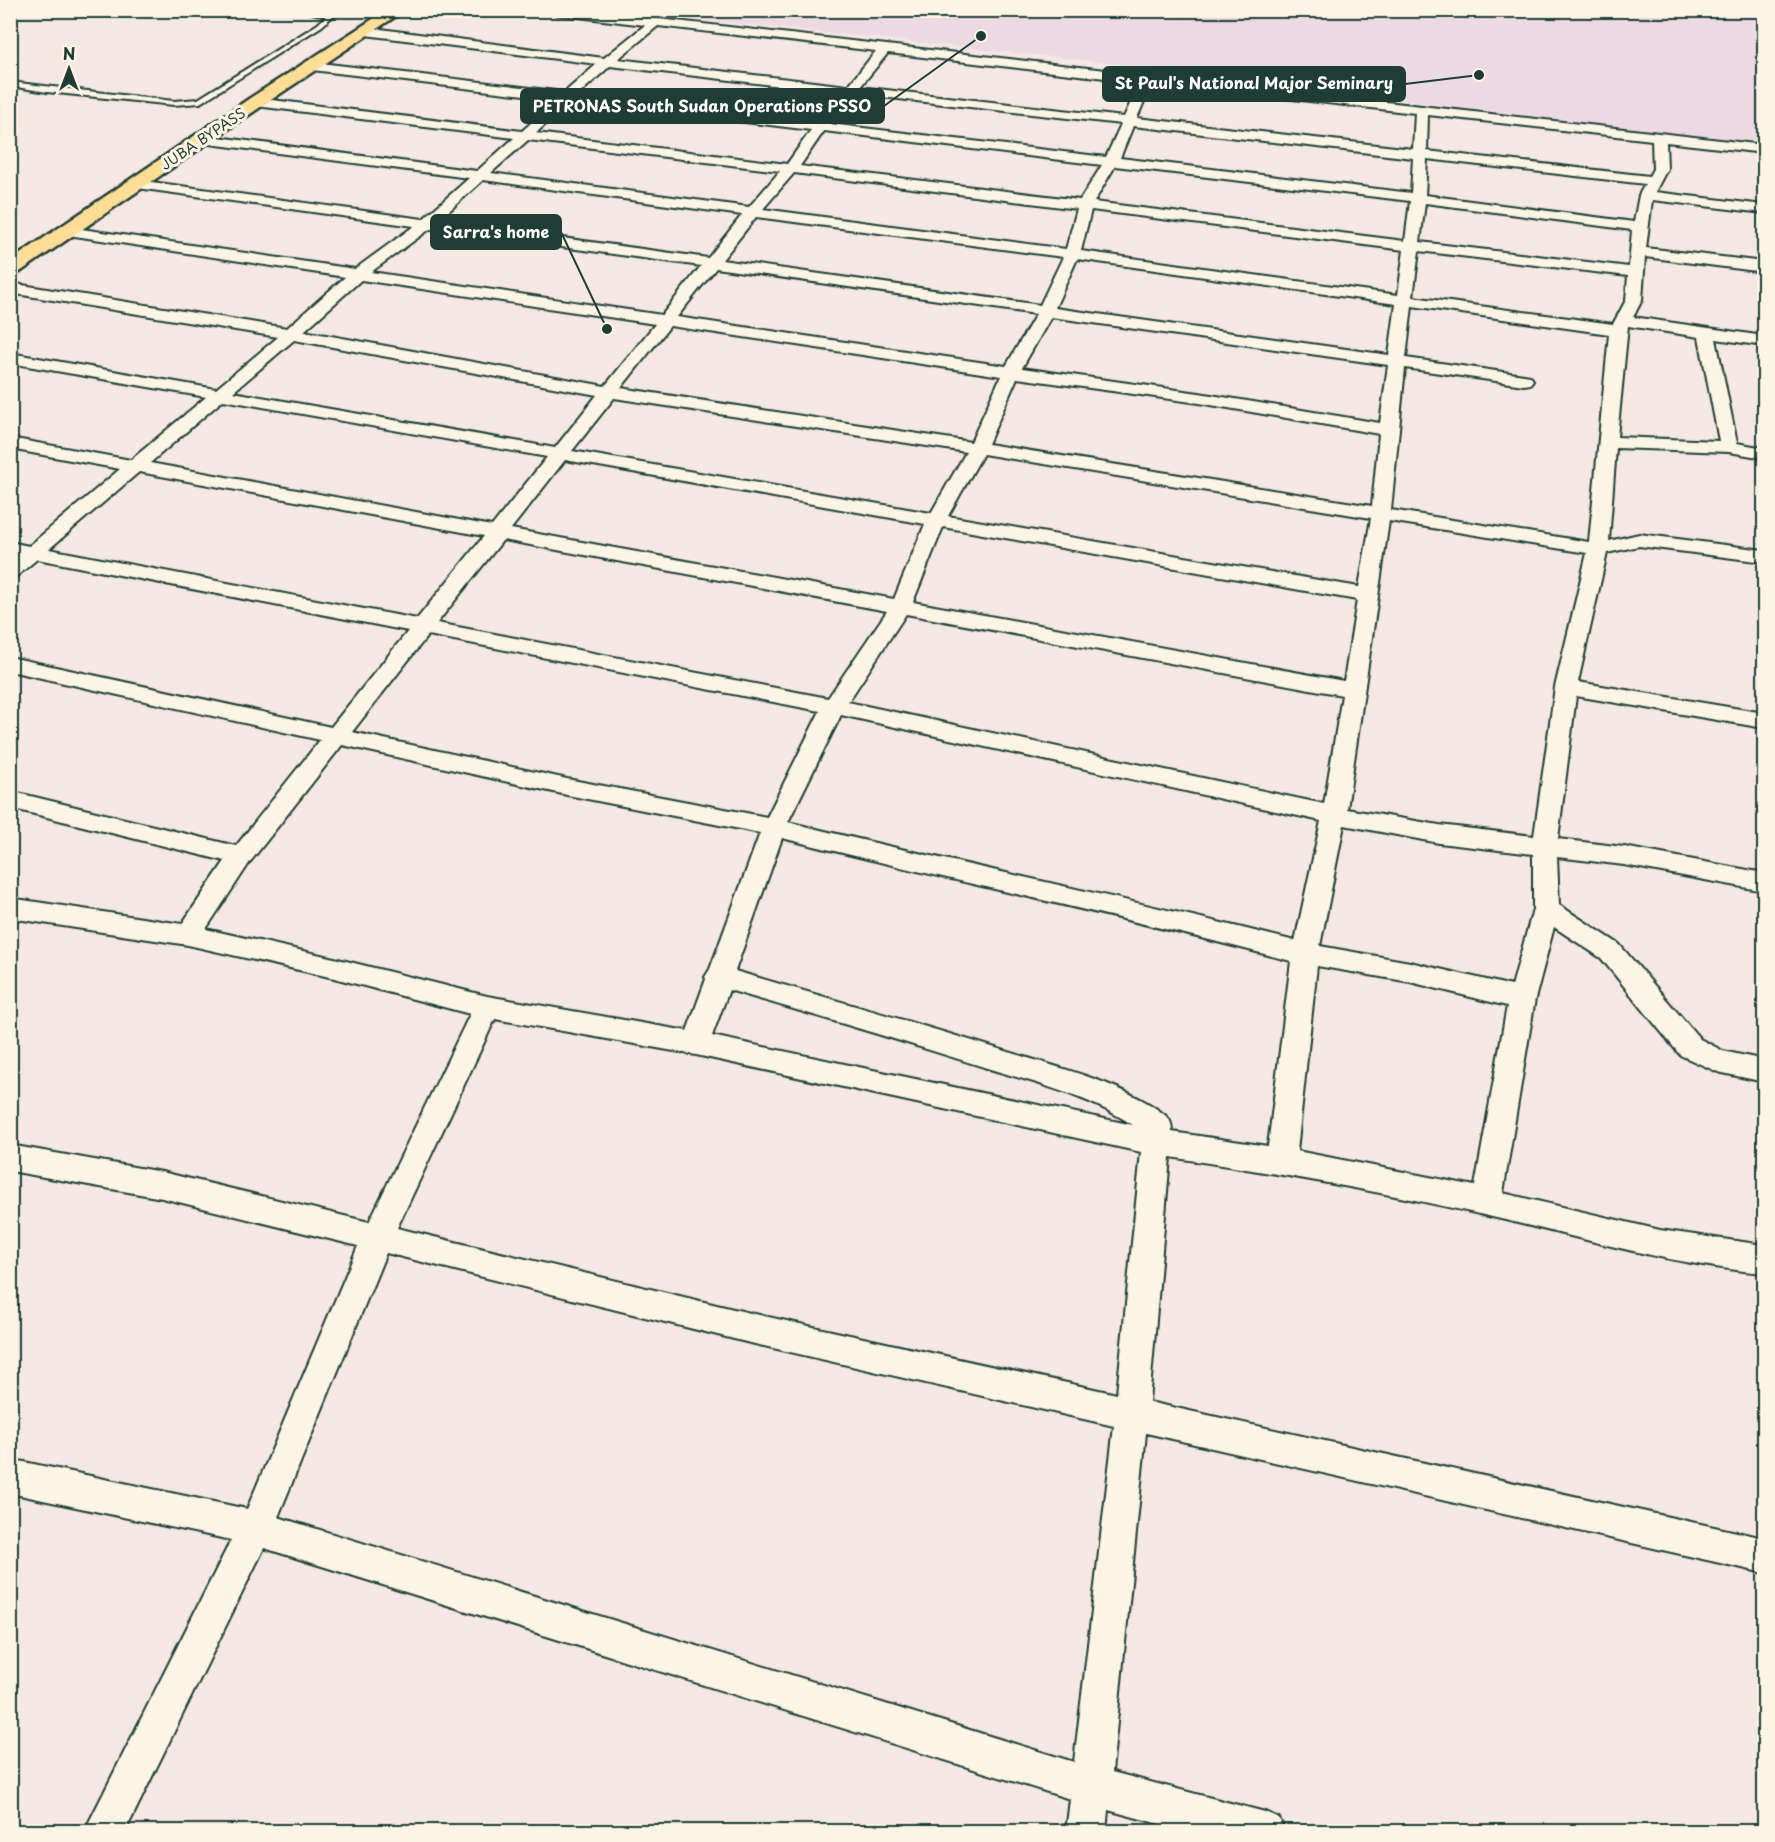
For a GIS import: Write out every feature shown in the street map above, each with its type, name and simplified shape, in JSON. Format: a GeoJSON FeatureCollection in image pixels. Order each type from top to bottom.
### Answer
{"type":"FeatureCollection","features":[{"type":"Feature","properties":{"kind":"main road","name":"JUBA BYPASS"},"geometry":{"type":"LineString","coordinates":[[10,254],[377,10]]}},
{"type":"Feature","properties":{"kind":"main road","name":"JUBA BYPASS"},"geometry":{"type":"LineString","coordinates":[[10,270],[256,102],[398,10]]}},
{"type":"Feature","properties":{"kind":"street"},"geometry":{"type":"LineString","coordinates":[[545,10],[1764,149]]}},
{"type":"Feature","properties":{"kind":"street"},"geometry":{"type":"LineString","coordinates":[[10,572],[291,334],[358,274],[425,225],[607,62],[655,23]]}},
{"type":"Feature","properties":{"kind":"street"},"geometry":{"type":"LineString","coordinates":[[365,31],[607,62],[1420,153],[1650,188],[1764,209]]}},
{"type":"Feature","properties":{"kind":"street"},"geometry":{"type":"LineString","coordinates":[[188,935],[241,856],[336,735],[752,213],[790,169],[820,127],[885,49]]}},
{"type":"Feature","properties":{"kind":"street"},"geometry":{"type":"LineString","coordinates":[[312,66],[1418,198],[1640,227]]}},
{"type":"Feature","properties":{"kind":"street"},"geometry":{"type":"LineString","coordinates":[[696,1044],[718,977],[774,827],[834,706],[901,606],[938,519],[977,448],[1011,372],[1045,312],[1072,254],[1085,204],[1111,162],[1148,78]]}},
{"type":"Feature","properties":{"kind":"street"},"geometry":{"type":"LineString","coordinates":[[256,102],[1412,246],[1637,262],[1764,267]]}},
{"type":"Feature","properties":{"kind":"street"},"geometry":{"type":"LineString","coordinates":[[1281,1161],[1305,954],[1334,815],[1381,513],[1388,430],[1418,198],[1422,109]]}},
{"type":"Feature","properties":{"kind":"street"},"geometry":{"type":"LineString","coordinates":[[1487,1202],[1522,999],[1546,909],[1545,846],[1566,687],[1598,549],[1621,325],[1634,300],[1640,227],[1650,188],[1660,169],[1659,137]]}},
{"type":"Feature","properties":{"kind":"street"},"geometry":{"type":"LineString","coordinates":[[202,139],[1405,300],[1621,325],[1706,332],[1764,341]]}},
{"type":"Feature","properties":{"kind":"street"},"geometry":{"type":"LineString","coordinates":[[137,184],[713,263],[1524,380]]}},
{"type":"Feature","properties":{"kind":"street"},"geometry":{"type":"LineString","coordinates":[[68,231],[1294,412],[1388,430]]}},
{"type":"Feature","properties":{"kind":"street"},"geometry":{"type":"LineString","coordinates":[[10,288],[291,334],[610,392],[977,448],[1598,549],[1639,540],[1764,556]]}},
{"type":"Feature","properties":{"kind":"street"},"geometry":{"type":"LineString","coordinates":[[1706,332],[1729,447]]}},
{"type":"Feature","properties":{"kind":"street"},"geometry":{"type":"LineString","coordinates":[[10,358],[1367,595]]}},
{"type":"Feature","properties":{"kind":"street"},"geometry":{"type":"LineString","coordinates":[[1608,442],[1729,447],[1764,453]]}},
{"type":"Feature","properties":{"kind":"street"},"geometry":{"type":"LineString","coordinates":[[10,443],[1355,690]]}},
{"type":"Feature","properties":{"kind":"street"},"geometry":{"type":"LineString","coordinates":[[10,548],[834,706],[1334,815],[1439,834],[1624,856],[1764,882]]}},
{"type":"Feature","properties":{"kind":"street"},"geometry":{"type":"LineString","coordinates":[[10,664],[567,787],[774,827],[927,866],[1182,922],[1305,954],[1410,972],[1522,999]]}},
{"type":"Feature","properties":{"kind":"street"},"geometry":{"type":"LineString","coordinates":[[1566,687],[1764,721]]}},
{"type":"Feature","properties":{"kind":"street"},"geometry":{"type":"LineString","coordinates":[[10,799],[241,856]]}},
{"type":"Feature","properties":{"kind":"street"},"geometry":{"type":"LineString","coordinates":[[10,908],[188,935],[334,968],[487,1007],[696,1044],[1158,1143],[1281,1161],[1487,1202],[1660,1244],[1764,1257]]}},
{"type":"Feature","properties":{"kind":"street"},"geometry":{"type":"LineString","coordinates":[[1546,909],[1610,951],[1690,1047],[1718,1061],[1764,1071]]}},
{"type":"Feature","properties":{"kind":"street"},"geometry":{"type":"LineString","coordinates":[[718,977],[910,1032],[1073,1084],[1124,1104],[1158,1126],[1132,1412],[1086,1832]]}},
{"type":"Feature","properties":{"kind":"street"},"geometry":{"type":"LineString","coordinates":[[104,1832],[256,1528],[377,1237],[487,1007]]}},
{"type":"Feature","properties":{"kind":"street"},"geometry":{"type":"LineString","coordinates":[[10,1158],[162,1185],[746,1327],[1764,1556]]}},
{"type":"Feature","properties":{"kind":"street"},"geometry":{"type":"LineString","coordinates":[[10,1476],[256,1528],[1090,1786],[1265,1832]]}},
{"type":"Feature","properties":{"kind":"lane"},"geometry":{"type":"LineString","coordinates":[[10,84],[174,103],[200,101],[320,25],[331,15],[301,10]]}},
{"type":"Feature","properties":{"kind":"shaded area"},"geometry":{"type":"Polygon","coordinates":[[[621,11],[1764,11],[1764,145],[1091,61],[621,11]]]}},
{"type":"Feature","properties":{"kind":"place","name":"PETRONAS South Sudan Operations PSSO"},"geometry":{"type":"Point","coordinates":[981,36]}},
{"type":"Feature","properties":{"kind":"place","name":"St Paul's National Major Seminary"},"geometry":{"type":"Point","coordinates":[1479,75]}},
{"type":"Feature","properties":{"kind":"place","name":"Sarra's home"},"geometry":{"type":"Point","coordinates":[607,329]}}]}
